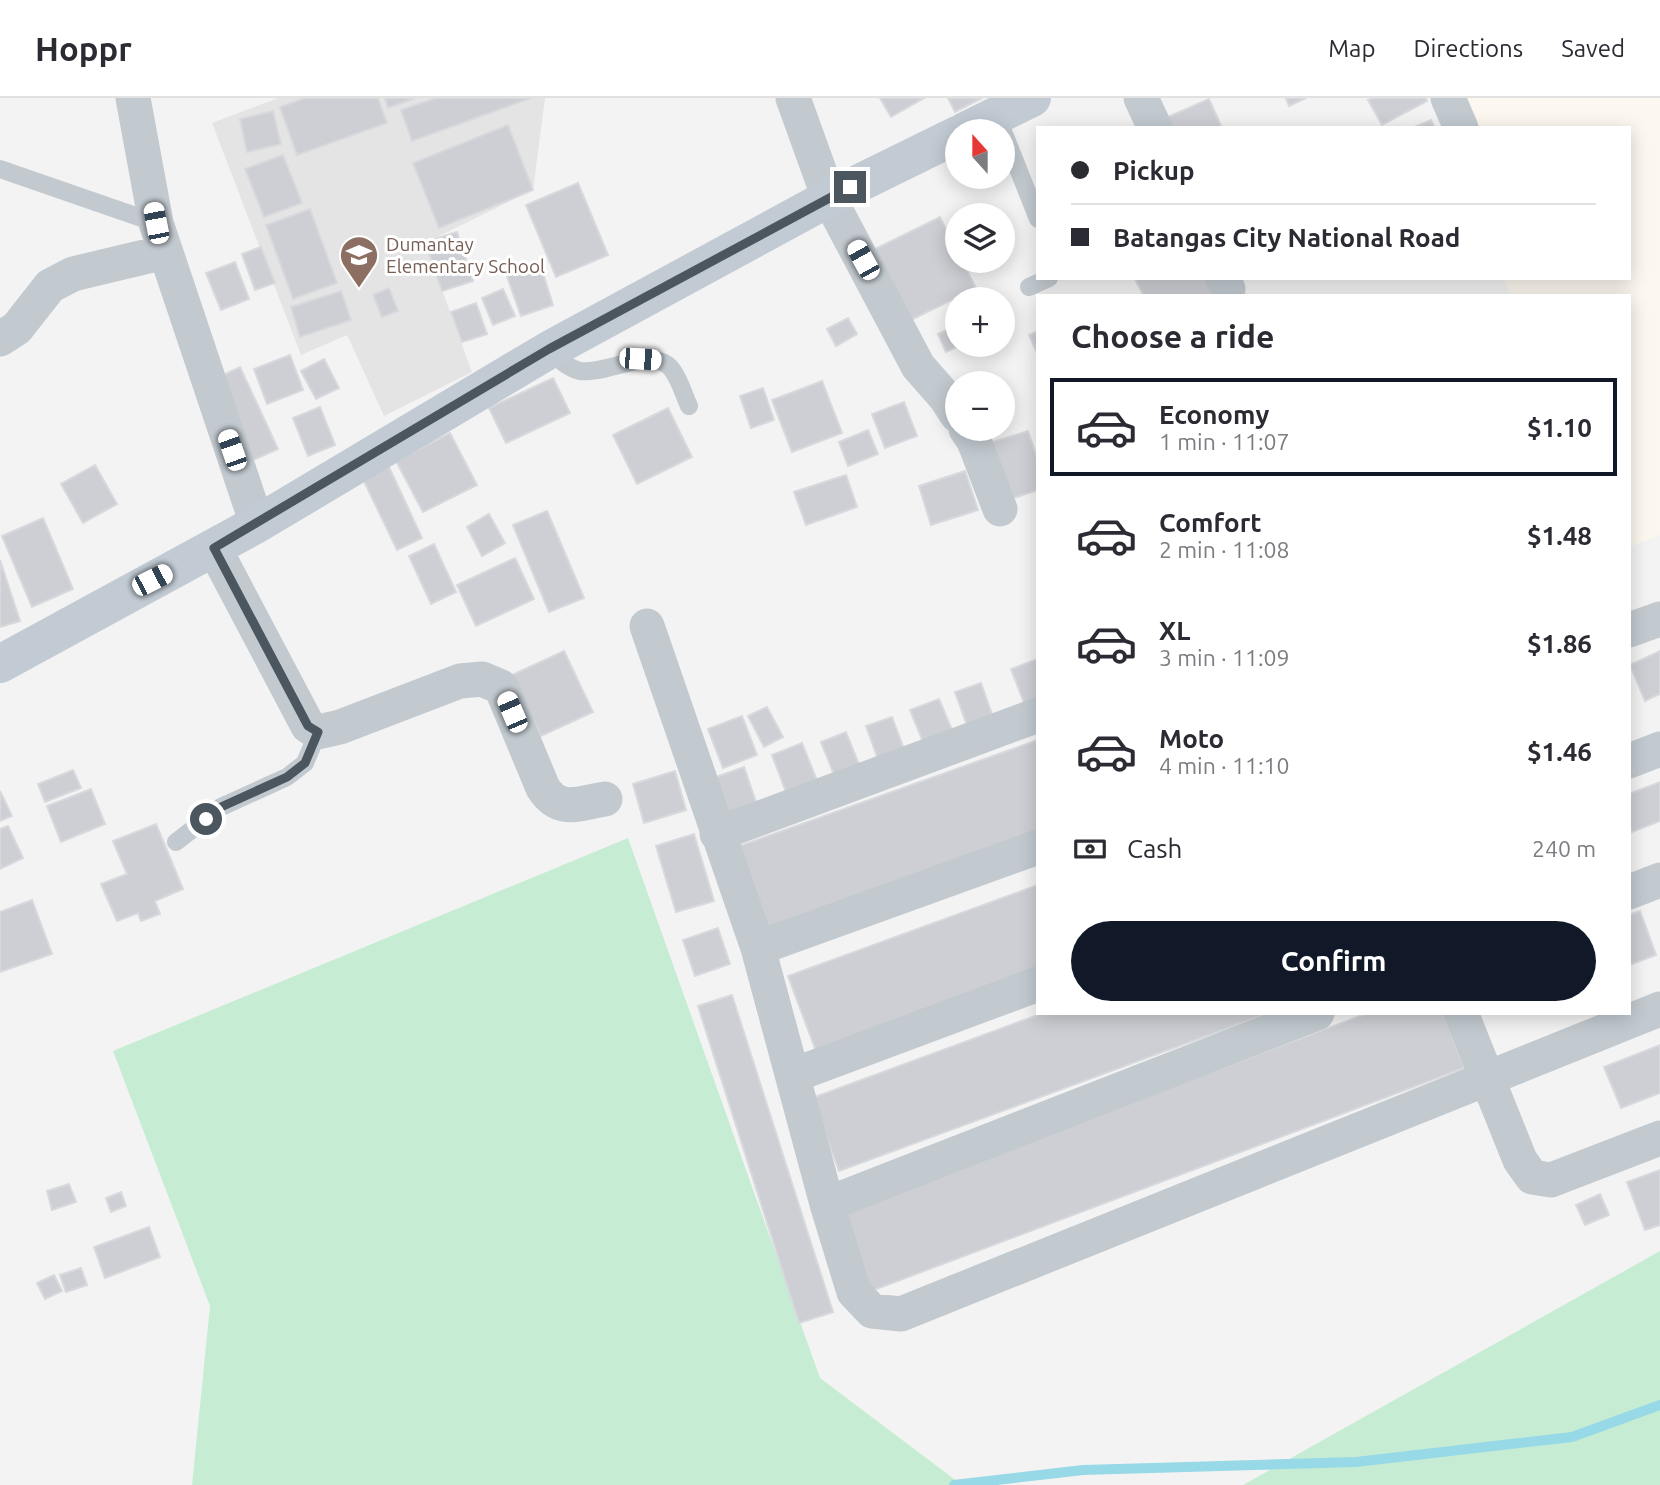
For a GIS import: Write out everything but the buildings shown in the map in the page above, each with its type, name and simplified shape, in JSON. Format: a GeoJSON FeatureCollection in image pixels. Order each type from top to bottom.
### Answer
{"type":"FeatureCollection","features":[{"type":"Feature","properties":{"kind":"street"},"geometry":{"type":"LineString","coordinates":[[133,98],[161,237],[257,524]]}},
{"type":"Feature","properties":{"kind":"street"},"geometry":{"type":"LineString","coordinates":[[793,98],[829,198],[918,366],[945,396]]}},
{"type":"Feature","properties":{"kind":"street"},"geometry":{"type":"LineString","coordinates":[[991,119],[1032,98]]}},
{"type":"Feature","properties":{"kind":"street"},"geometry":{"type":"LineString","coordinates":[[1141,98],[1154,126]]}},
{"type":"Feature","properties":{"kind":"street"},"geometry":{"type":"LineString","coordinates":[[1448,98],[1460,126]]}},
{"type":"Feature","properties":{"kind":"street"},"geometry":{"type":"LineString","coordinates":[[0,664],[257,524],[549,349],[829,198],[945,141]]}},
{"type":"Feature","properties":{"kind":"street"},"geometry":{"type":"LineString","coordinates":[[0,339],[17,328],[50,286],[161,237]]}},
{"type":"Feature","properties":{"kind":"street"},"geometry":{"type":"LineString","coordinates":[[974,441],[1000,509]]}},
{"type":"Feature","properties":{"kind":"street"},"geometry":{"type":"LineString","coordinates":[[214,548],[308,726],[318,732],[340,727],[460,681],[482,679],[501,687],[543,788],[551,799],[564,806],[605,799]]}},
{"type":"Feature","properties":{"kind":"street"},"geometry":{"type":"LineString","coordinates":[[1631,630],[1660,619]]}},
{"type":"Feature","properties":{"kind":"street"},"geometry":{"type":"LineString","coordinates":[[647,626],[758,948],[827,1204],[854,1292],[872,1311],[901,1314],[1485,1077],[1660,1009]]}},
{"type":"Feature","properties":{"kind":"street"},"geometry":{"type":"LineString","coordinates":[[717,834],[1036,716]]}},
{"type":"Feature","properties":{"kind":"street"},"geometry":{"type":"LineString","coordinates":[[1631,760],[1660,749]]}},
{"type":"Feature","properties":{"kind":"street"},"geometry":{"type":"LineString","coordinates":[[758,948],[1036,848]]}},
{"type":"Feature","properties":{"kind":"street"},"geometry":{"type":"LineString","coordinates":[[1631,891],[1660,880]]}},
{"type":"Feature","properties":{"kind":"street"},"geometry":{"type":"LineString","coordinates":[[794,1075],[1036,985]]}},
{"type":"Feature","properties":{"kind":"street"},"geometry":{"type":"LineString","coordinates":[[827,1204],[1312,1015]]}},
{"type":"Feature","properties":{"kind":"street"},"geometry":{"type":"LineString","coordinates":[[1462,1015],[1520,1160],[1532,1177],[1551,1180],[1660,1138]]}},
{"type":"Feature","properties":{"kind":"lane"},"geometry":{"type":"LineString","coordinates":[[0,169],[161,237]]}},
{"type":"Feature","properties":{"kind":"lane"},"geometry":{"type":"LineString","coordinates":[[1015,181],[1036,216]]}},
{"type":"Feature","properties":{"kind":"lane"},"geometry":{"type":"LineString","coordinates":[[1029,287],[1045,280]]}},
{"type":"Feature","properties":{"kind":"lane"},"geometry":{"type":"LineString","coordinates":[[549,349],[566,366],[581,371],[606,370],[640,359],[662,361],[673,369],[689,406]]}},
{"type":"Feature","properties":{"kind":"lane"},"geometry":{"type":"LineString","coordinates":[[176,842],[221,807],[287,777],[305,763],[318,732]]}},
{"type":"Feature","properties":{"kind":"shaded area","name":"Dumantay Elementary School"},"geometry":{"type":"Polygon","coordinates":[[[278,98],[545,98],[533,190],[425,243],[472,372],[384,416],[347,335],[301,355],[212,123],[278,98]]]}},
{"type":"Feature","properties":{"kind":"shaded area"},"geometry":{"type":"Polygon","coordinates":[[[1439,98],[1660,98],[1660,535],[1631,546],[1631,294],[1509,294],[1505,280],[1631,280],[1631,126],[1448,126],[1439,98]]]}},
{"type":"Feature","properties":{"kind":"green space"},"geometry":{"type":"Polygon","coordinates":[[[628,838],[820,1378],[962,1485],[192,1485],[210,1306],[113,1051],[628,838]]]}},
{"type":"Feature","properties":{"kind":"green space"},"geometry":{"type":"Polygon","coordinates":[[[1660,1251],[1660,1485],[1243,1485],[1660,1251]]]}},
{"type":"Feature","properties":{"kind":"waterway"},"geometry":{"type":"LineString","coordinates":[[954,1485],[1083,1470],[1356,1462],[1572,1437],[1660,1405]]}},
{"type":"Feature","properties":{"kind":"place","name":"Dumantay Elementary School"},"geometry":{"type":"Point","coordinates":[359,289]}},
{"type":"Feature","properties":{"kind":"route"},"geometry":{"type":"LineString","coordinates":[[206,819],[221,807],[287,777],[305,763],[318,732],[308,726],[214,548],[549,349],[850,187]]}}]}
